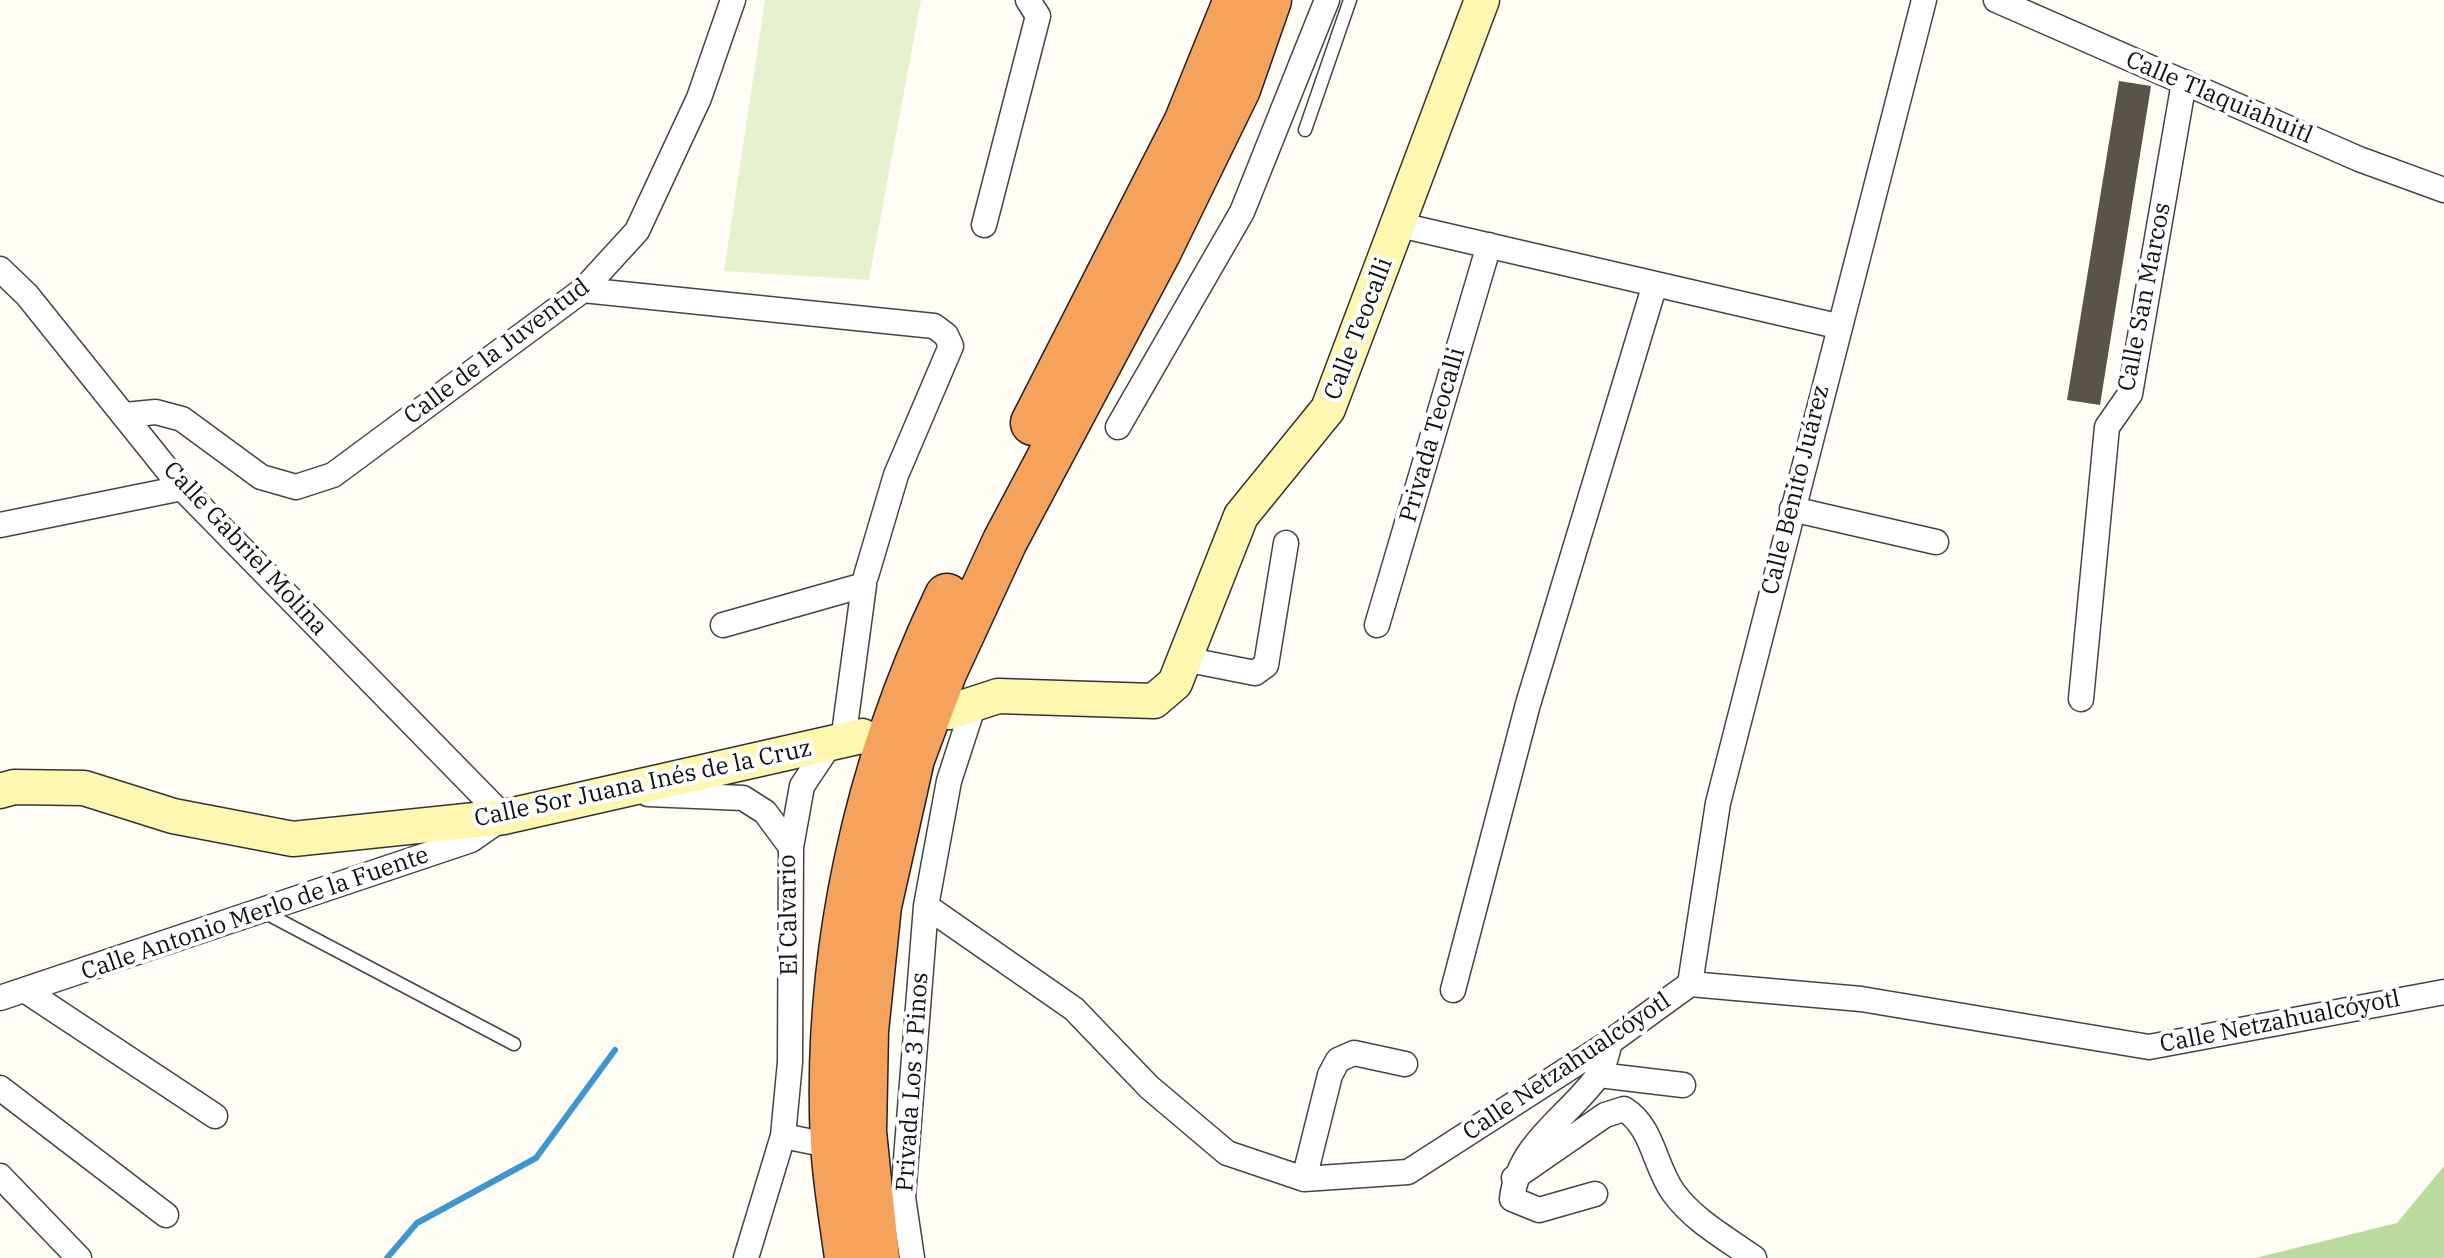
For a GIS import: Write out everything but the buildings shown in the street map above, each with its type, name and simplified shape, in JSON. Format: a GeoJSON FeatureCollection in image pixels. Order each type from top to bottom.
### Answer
{"type":"FeatureCollection","features":[{"type":"Feature","properties":{"kind":"highway"},"geometry":{"type":"LineString","coordinates":[[847,1258],[833,1146],[832,1044],[849,894],[883,752],[917,658],[1186,123],[1236,0]]}},
{"type":"Feature","properties":{"kind":"highway"},"geometry":{"type":"LineString","coordinates":[[877,1258],[864,1132],[866,1031],[879,906],[912,759],[944,673],[1005,541],[1159,251],[1238,89],[1269,0]]}},
{"type":"Feature","properties":{"kind":"street","name":"Calle de la Juventud"},"geometry":{"type":"LineString","coordinates":[[125,415],[156,412],[182,419],[261,477],[296,487],[333,475],[583,290],[637,231],[699,98],[733,0]]}},
{"type":"Feature","properties":{"kind":"street"},"geometry":{"type":"LineString","coordinates":[[984,225],[1038,16],[1028,0]]}},
{"type":"Feature","properties":{"kind":"street"},"geometry":{"type":"LineString","coordinates":[[1118,427],[1242,212],[1327,0]]}},
{"type":"Feature","properties":{"kind":"street","name":"Calle Teocalli"},"geometry":{"type":"LineString","coordinates":[[961,708],[998,696],[1154,701],[1175,683],[1241,516],[1328,409],[1400,225],[1482,0]]}},
{"type":"Feature","properties":{"kind":"street","name":"Calle Benito Juárez"},"geometry":{"type":"LineString","coordinates":[[1690,984],[1718,803],[1837,326],[1924,0]]}},
{"type":"Feature","properties":{"kind":"street","name":"Calle Tlaquiahuitl"},"geometry":{"type":"LineString","coordinates":[[1996,0],[2359,159],[2444,190]]}},
{"type":"Feature","properties":{"kind":"street","name":"Calle San Marcos"},"geometry":{"type":"LineString","coordinates":[[2081,699],[2107,427],[2130,394],[2184,82]]}},
{"type":"Feature","properties":{"kind":"street"},"geometry":{"type":"LineString","coordinates":[[1400,225],[1837,326]]}},
{"type":"Feature","properties":{"kind":"street","name":"Privada Teocalli"},"geometry":{"type":"LineString","coordinates":[[1377,625],[1489,245]]}},
{"type":"Feature","properties":{"kind":"street","name":"Calle Gabriel Molina"},"geometry":{"type":"LineString","coordinates":[[0,269],[27,295],[182,488],[504,817]]}},
{"type":"Feature","properties":{"kind":"street"},"geometry":{"type":"LineString","coordinates":[[1453,990],[1528,704],[1655,284]]}},
{"type":"Feature","properties":{"kind":"street"},"geometry":{"type":"LineString","coordinates":[[583,290],[934,326],[946,335],[951,346],[896,475],[866,576]]}},
{"type":"Feature","properties":{"kind":"street"},"geometry":{"type":"LineString","coordinates":[[0,525],[182,488]]}},
{"type":"Feature","properties":{"kind":"street"},"geometry":{"type":"LineString","coordinates":[[1792,509],[1936,542]]}},
{"type":"Feature","properties":{"kind":"street"},"geometry":{"type":"LineString","coordinates":[[1184,659],[1255,673],[1266,665],[1286,543]]}},
{"type":"Feature","properties":{"kind":"street"},"geometry":{"type":"LineString","coordinates":[[723,625],[864,585],[845,740],[802,786],[791,847]]}},
{"type":"Feature","properties":{"kind":"street","name":"Privada Los 3 Pinos"},"geometry":{"type":"LineString","coordinates":[[912,1258],[903,1197],[926,906],[961,708]]}},
{"type":"Feature","properties":{"kind":"street","name":"Calle Sor Juana Inés de la Cruz"},"geometry":{"type":"LineString","coordinates":[[0,791],[14,787],[84,788],[173,816],[293,839],[504,817],[845,740]]}},
{"type":"Feature","properties":{"kind":"street","name":"El Calvario"},"geometry":{"type":"LineString","coordinates":[[611,792],[743,798],[765,812],[791,847],[790,1062],[783,1136],[746,1258]]}},
{"type":"Feature","properties":{"kind":"street","name":"Calle Antonio Merlo de la Fuente"},"geometry":{"type":"LineString","coordinates":[[0,998],[471,840],[504,817]]}},
{"type":"Feature","properties":{"kind":"street","name":"Calle Netzahualcóyotl"},"geometry":{"type":"LineString","coordinates":[[926,906],[1074,1009],[1149,1087],[1227,1153],[1304,1179],[1408,1172],[1610,1042],[1690,984],[1861,999],[2149,1047],[2444,992]]}},
{"type":"Feature","properties":{"kind":"street"},"geometry":{"type":"LineString","coordinates":[[26,991],[215,1116]]}},
{"type":"Feature","properties":{"kind":"street"},"geometry":{"type":"LineString","coordinates":[[1595,1194],[1539,1210],[1512,1199],[1514,1178],[1546,1129],[1599,1075],[1610,1042]]}},
{"type":"Feature","properties":{"kind":"street"},"geometry":{"type":"LineString","coordinates":[[1304,1179],[1330,1075],[1338,1060],[1354,1053],[1405,1064]]}},
{"type":"Feature","properties":{"kind":"street"},"geometry":{"type":"LineString","coordinates":[[1599,1075],[1683,1085]]}},
{"type":"Feature","properties":{"kind":"street"},"geometry":{"type":"LineString","coordinates":[[0,1088],[166,1215]]}},
{"type":"Feature","properties":{"kind":"street"},"geometry":{"type":"LineString","coordinates":[[1514,1178],[1605,1115],[1624,1109],[1639,1118],[1671,1189],[1689,1212],[1754,1258]]}},
{"type":"Feature","properties":{"kind":"street"},"geometry":{"type":"LineString","coordinates":[[783,1136],[833,1146]]}},
{"type":"Feature","properties":{"kind":"street"},"geometry":{"type":"LineString","coordinates":[[0,1176],[79,1258]]}},
{"type":"Feature","properties":{"kind":"lane"},"geometry":{"type":"LineString","coordinates":[[1305,130],[1350,0]]}},
{"type":"Feature","properties":{"kind":"lane"},"geometry":{"type":"LineString","coordinates":[[262,911],[514,1044]]}},
{"type":"Feature","properties":{"kind":"green space"},"geometry":{"type":"Polygon","coordinates":[[[765,0],[921,0],[869,280],[724,271],[765,0]]]}},
{"type":"Feature","properties":{"kind":"green space"},"geometry":{"type":"Polygon","coordinates":[[[2444,1166],[2444,1258],[2255,1258],[2397,1223],[2444,1166]]]}},
{"type":"Feature","properties":{"kind":"waterway"},"geometry":{"type":"LineString","coordinates":[[387,1258],[417,1223],[536,1158],[615,1050]]}}]}
